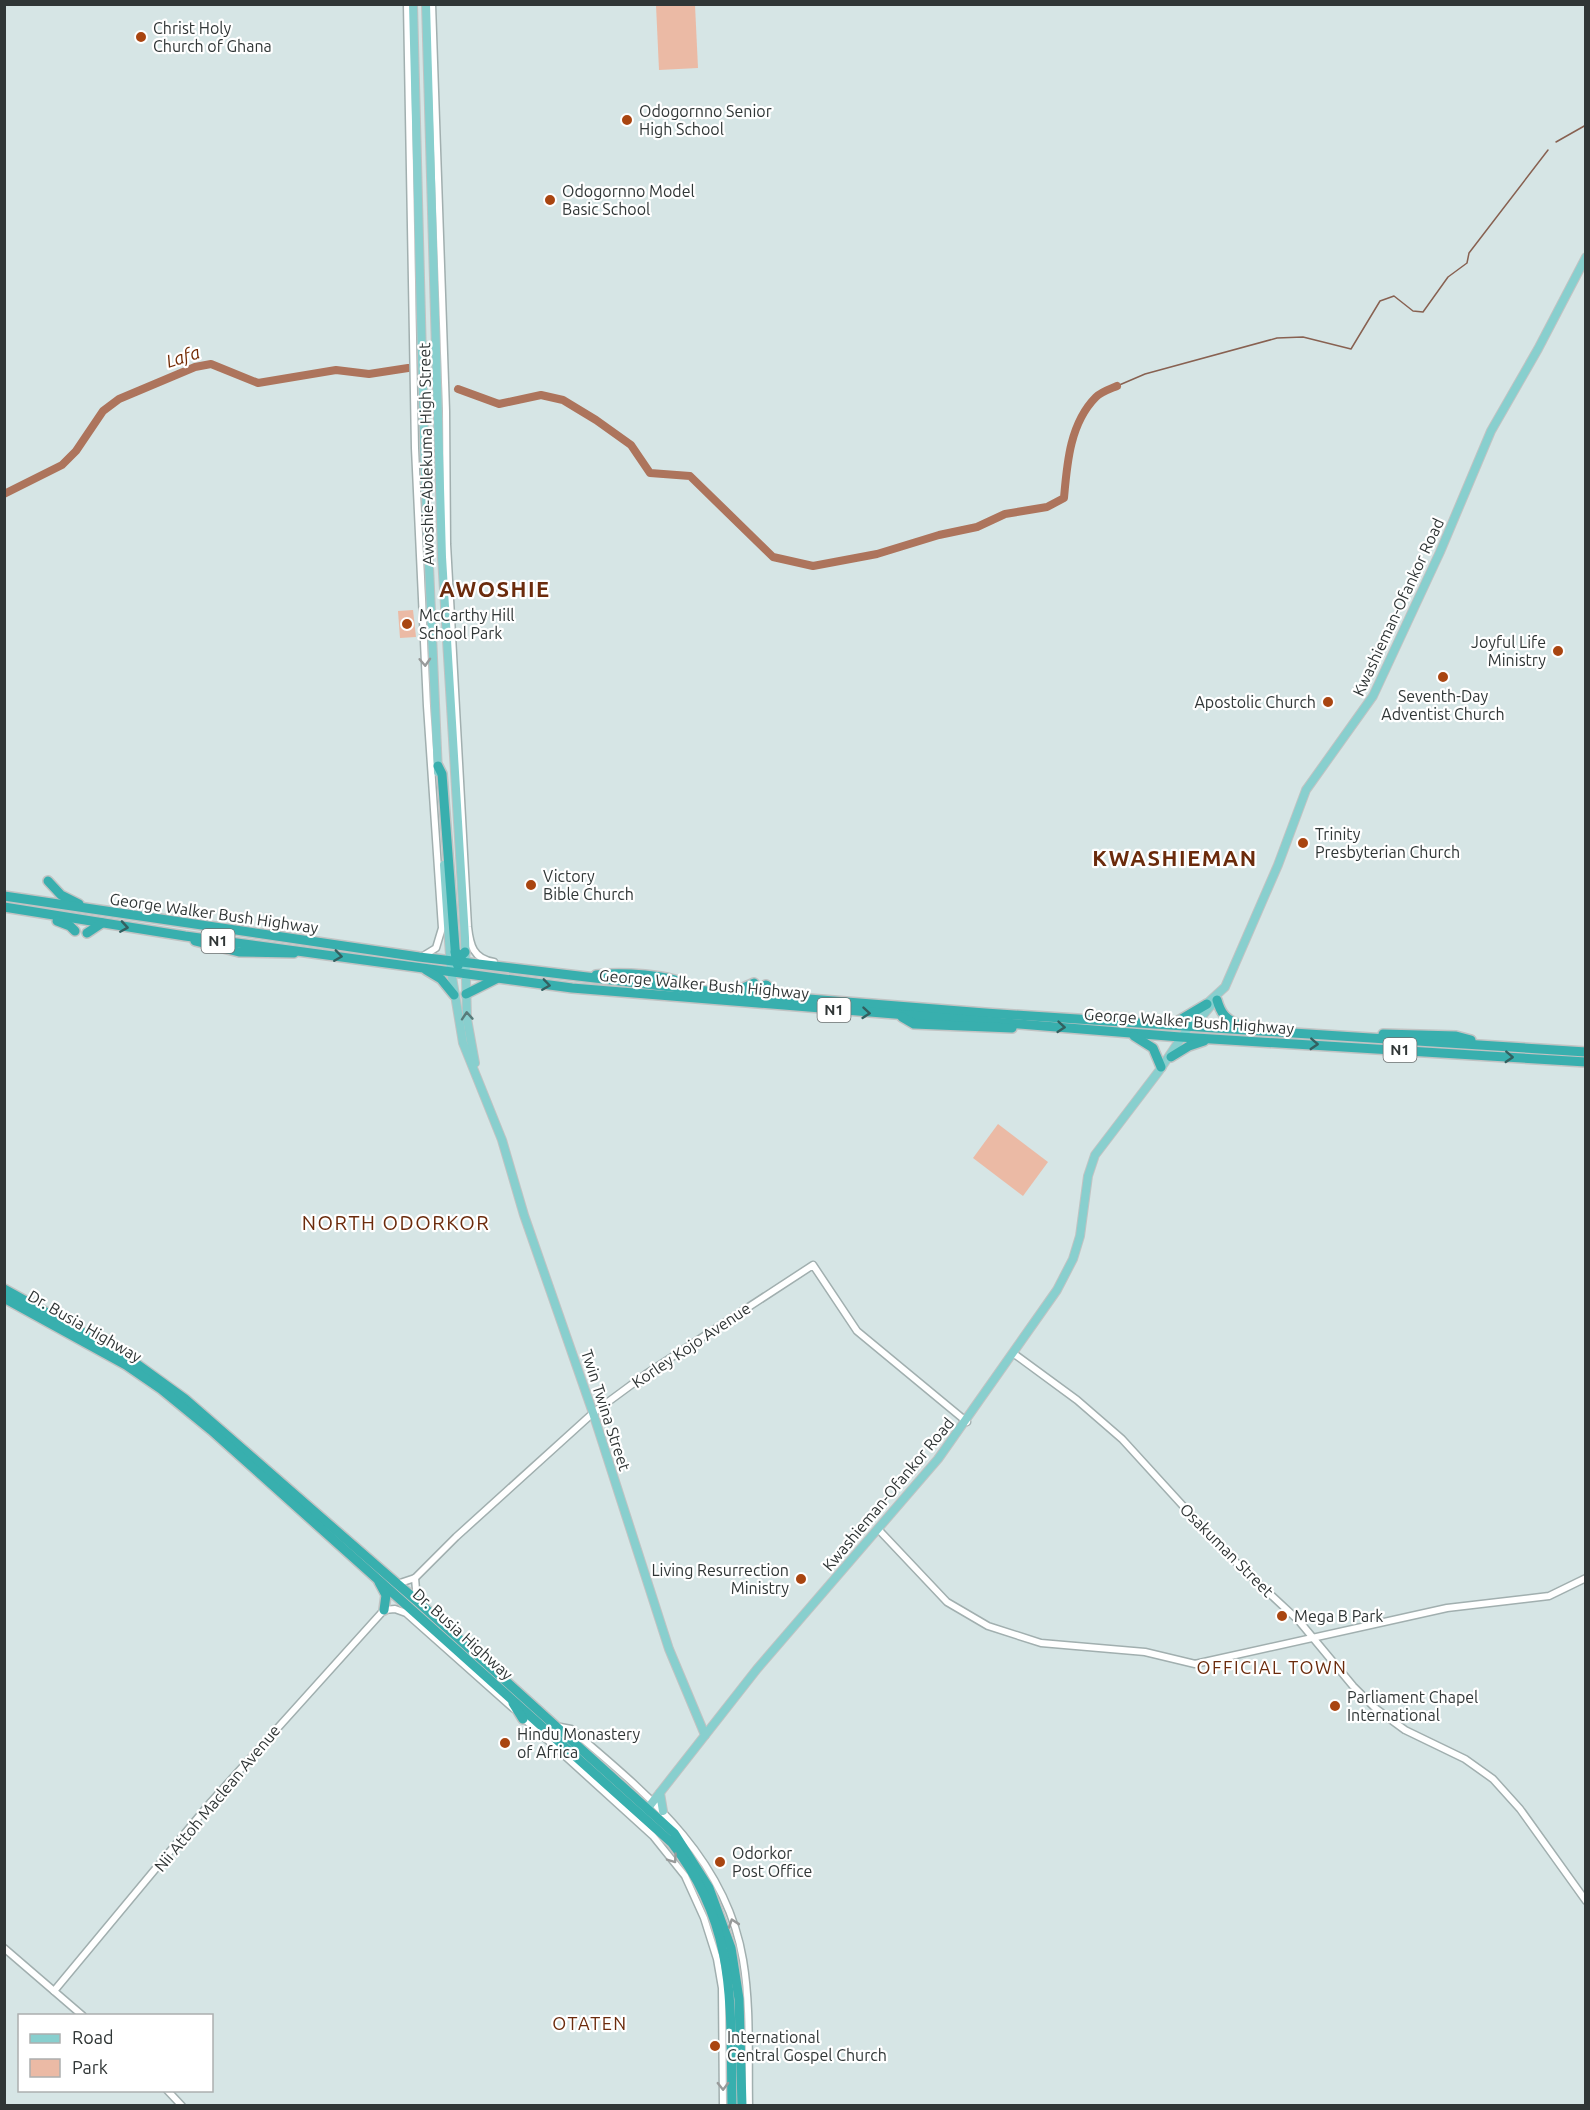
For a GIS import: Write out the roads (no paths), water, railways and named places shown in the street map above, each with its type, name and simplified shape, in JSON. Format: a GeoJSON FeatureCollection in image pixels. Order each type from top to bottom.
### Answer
{"type":"FeatureCollection","features":[{"type":"Feature","properties":{"kind":"highway"},"geometry":{"type":"LineString","coordinates":[[438,766],[442,774],[456,956],[466,974]]}},
{"type":"Feature","properties":{"kind":"highway"},"geometry":{"type":"LineString","coordinates":[[41,902],[48,891],[48,881],[69,901],[151,919]]}},
{"type":"Feature","properties":{"kind":"highway","name":"George Walker Bush Highway"},"geometry":{"type":"LineString","coordinates":[[4,896],[419,957],[456,956],[466,963],[552,974],[580,977],[615,972],[676,981],[696,990],[1364,1036],[1398,1033],[1456,1036],[1490,1046],[1586,1052]]}},
{"type":"Feature","properties":{"kind":"highway","name":"George Walker Bush Highway"},"geometry":{"type":"LineString","coordinates":[[4,907],[185,936],[572,988],[1183,1037],[1586,1062]]}},
{"type":"Feature","properties":{"kind":"highway"},"geometry":{"type":"LineString","coordinates":[[20,910],[33,917],[65,923],[75,931]]}},
{"type":"Feature","properties":{"kind":"highway"},"geometry":{"type":"LineString","coordinates":[[87,933],[102,923]]}},
{"type":"Feature","properties":{"kind":"highway"},"geometry":{"type":"LineString","coordinates":[[422,967],[441,979],[454,995]]}},
{"type":"Feature","properties":{"kind":"highway"},"geometry":{"type":"LineString","coordinates":[[466,994],[476,986],[499,978]]}},
{"type":"Feature","properties":{"kind":"highway"},"geometry":{"type":"LineString","coordinates":[[733,993],[754,983]]}},
{"type":"Feature","properties":{"kind":"highway"},"geometry":{"type":"LineString","coordinates":[[766,985],[783,997]]}},
{"type":"Feature","properties":{"kind":"highway"},"geometry":{"type":"LineString","coordinates":[[1217,998],[1227,1020],[1251,1029]]}},
{"type":"Feature","properties":{"kind":"highway"},"geometry":{"type":"LineString","coordinates":[[1172,1024],[1207,1004]]}},
{"type":"Feature","properties":{"kind":"highway"},"geometry":{"type":"LineString","coordinates":[[1120,1032],[1147,1042],[1158,1056],[1160,1069]]}},
{"type":"Feature","properties":{"kind":"highway"},"geometry":{"type":"LineString","coordinates":[[1171,1057],[1189,1046],[1214,1038]]}},
{"type":"Feature","properties":{"kind":"highway","name":"Dr. Busia Highway"},"geometry":{"type":"LineString","coordinates":[[4,1289],[128,1357],[171,1387],[417,1601],[648,1808],[681,1843],[709,1888],[736,1948],[742,2106]]}},
{"type":"Feature","properties":{"kind":"highway","name":"Dr. Busia Highway"},"geometry":{"type":"LineString","coordinates":[[4,1298],[84,1340],[161,1389],[225,1442],[377,1577],[513,1703],[577,1758],[593,1763],[636,1802],[648,1808],[695,1877],[712,1912],[722,1940],[729,1980],[732,2106]]}},
{"type":"Feature","properties":{"kind":"highway"},"geometry":{"type":"LineString","coordinates":[[377,1577],[386,1595],[384,1610]]}},
{"type":"Feature","properties":{"kind":"highway"},"geometry":{"type":"LineString","coordinates":[[513,1703],[523,1719]]}},
{"type":"Feature","properties":{"kind":"highway"},"geometry":{"type":"LineString","coordinates":[[722,2056],[731,2048]]}},
{"type":"Feature","properties":{"kind":"main road","name":"Awoshie-Ablekuma High Street"},"geometry":{"type":"LineString","coordinates":[[413,4],[412,89],[421,474],[434,653],[434,746],[438,766]]}},
{"type":"Feature","properties":{"kind":"main road","name":"Awoshie-Ablekuma High Street"},"geometry":{"type":"LineString","coordinates":[[426,4],[431,50],[444,479],[456,956],[451,971]]}},
{"type":"Feature","properties":{"kind":"main road","name":"Kwashieman-Ofankor Road"},"geometry":{"type":"LineString","coordinates":[[1192,1025],[1225,987],[1302,798],[1324,762],[1373,696],[1440,552],[1491,431],[1538,349],[1586,257]]}},
{"type":"Feature","properties":{"kind":"main road"},"geometry":{"type":"LineString","coordinates":[[434,653],[447,650]]}},
{"type":"Feature","properties":{"kind":"main road"},"geometry":{"type":"LineString","coordinates":[[466,963],[466,974]]}},
{"type":"Feature","properties":{"kind":"main road","name":"Twin Twina Street"},"geometry":{"type":"LineString","coordinates":[[451,971],[463,1043],[502,1140],[524,1215],[593,1413],[669,1649],[705,1735]]}},
{"type":"Feature","properties":{"kind":"main road","name":"Twin Twina Street"},"geometry":{"type":"LineString","coordinates":[[466,974],[471,1050],[483,1093]]}},
{"type":"Feature","properties":{"kind":"main road","name":"Kwashieman-Ofankor Road"},"geometry":{"type":"LineString","coordinates":[[648,1808],[757,1669],[938,1460],[967,1422],[1057,1290],[1073,1259],[1084,1216],[1088,1176],[1095,1155],[1207,1004],[1217,998]]}},
{"type":"Feature","properties":{"kind":"main road","name":"Kwashieman-Ofankor Road"},"geometry":{"type":"LineString","coordinates":[[1160,1069],[1171,1057],[1183,1037]]}},
{"type":"Feature","properties":{"kind":"main road"},"geometry":{"type":"LineString","coordinates":[[661,1792],[663,1810]]}},
{"type":"Feature","properties":{"kind":"street","name":"Awoshie-Ablekuma High Street"},"geometry":{"type":"LineString","coordinates":[[407,4],[412,89]]}},
{"type":"Feature","properties":{"kind":"street","name":"Awoshie-Ablekuma High Street"},"geometry":{"type":"LineString","coordinates":[[431,50],[432,4]]}},
{"type":"Feature","properties":{"kind":"street","name":"Awoshie-Ablekuma High Street"},"geometry":{"type":"LineString","coordinates":[[419,957],[431,952],[440,942],[442,928],[421,474]]}},
{"type":"Feature","properties":{"kind":"street","name":"Awoshie-Ablekuma High Street"},"geometry":{"type":"LineString","coordinates":[[444,479],[468,927],[474,952],[489,961]]}},
{"type":"Feature","properties":{"kind":"street","name":"George Walker Bush Highway"},"geometry":{"type":"LineString","coordinates":[[489,961],[529,966],[552,974]]}},
{"type":"Feature","properties":{"kind":"street","name":"Korley Kojo Avenue"},"geometry":{"type":"LineString","coordinates":[[397,1584],[416,1578],[456,1537],[593,1413],[656,1368],[813,1265],[857,1331],[967,1422]]}},
{"type":"Feature","properties":{"kind":"street","name":"Osakuman Street"},"geometry":{"type":"LineString","coordinates":[[1012,1353],[1077,1400],[1122,1439],[1226,1553],[1279,1601],[1314,1637],[1353,1686],[1380,1712],[1406,1730],[1465,1759],[1501,1786],[1539,1834],[1586,1901]]}},
{"type":"Feature","properties":{"kind":"street"},"geometry":{"type":"LineString","coordinates":[[878,1529],[954,1608],[988,1626],[1034,1642],[1145,1652],[1200,1664],[1447,1608],[1548,1596],[1586,1578]]}},
{"type":"Feature","properties":{"kind":"street"},"geometry":{"type":"LineString","coordinates":[[416,1578],[417,1601]]}},
{"type":"Feature","properties":{"kind":"street"},"geometry":{"type":"LineString","coordinates":[[384,1610],[395,1609],[406,1613],[513,1703]]}},
{"type":"Feature","properties":{"kind":"street","name":"Nii Attoh Maclean Avenue"},"geometry":{"type":"LineString","coordinates":[[54,1991],[217,1794],[384,1610]]}},
{"type":"Feature","properties":{"kind":"street"},"geometry":{"type":"LineString","coordinates":[[523,1719],[653,1836],[685,1876],[704,1918],[717,1959],[722,1988],[723,2106]]}},
{"type":"Feature","properties":{"kind":"street","name":"Dr. Busia Highway"},"geometry":{"type":"LineString","coordinates":[[648,1808],[663,1810],[695,1848],[712,1873],[728,1908],[746,1995],[749,2106]]}},
{"type":"Feature","properties":{"kind":"street"},"geometry":{"type":"LineString","coordinates":[[4,1947],[81,2014]]}},
{"type":"Feature","properties":{"kind":"street"},"geometry":{"type":"LineString","coordinates":[[168,2092],[182,2106]]}},
{"type":"Feature","properties":{"kind":"waterway"},"geometry":{"type":"LineString","coordinates":[[1556,142],[1586,125]]}},
{"type":"Feature","properties":{"kind":"waterway"},"geometry":{"type":"LineString","coordinates":[[1117,386],[1145,374],[1277,338],[1303,337],[1351,349],[1380,301],[1394,296],[1413,311],[1423,312],[1448,277],[1467,263],[1469,253],[1548,150]]}},
{"type":"Feature","properties":{"kind":"waterway","name":"Lafa"},"geometry":{"type":"LineString","coordinates":[[4,494],[62,465],[76,451],[103,411],[119,399],[195,367],[211,364],[258,383],[336,370],[369,374],[408,368]]}},
{"type":"Feature","properties":{"kind":"waterway"},"geometry":{"type":"LineString","coordinates":[[458,389],[499,404],[541,395],[563,400],[631,445],[650,473],[690,476],[773,557],[813,566],[877,554],[939,535],[977,527],[1005,514],[1047,507],[1064,498],[1071,444],[1080,419],[1096,397],[1117,386]]}},
{"type":"Feature","properties":{"kind":"place","name":"Christ Holy Church of Ghana"},"geometry":{"type":"Point","coordinates":[141,37]}},
{"type":"Feature","properties":{"kind":"place","name":"Odogornno Senior High School"},"geometry":{"type":"Point","coordinates":[627,120]}},
{"type":"Feature","properties":{"kind":"place","name":"Odogornno Model Basic School"},"geometry":{"type":"Point","coordinates":[550,200]}},
{"type":"Feature","properties":{"kind":"place","name":"McCarthy Hill School Park"},"geometry":{"type":"Point","coordinates":[407,624]}},
{"type":"Feature","properties":{"kind":"place","name":"Joyful Life Ministry"},"geometry":{"type":"Point","coordinates":[1558,651]}},
{"type":"Feature","properties":{"kind":"place","name":"Seventh-Day Adventist Church"},"geometry":{"type":"Point","coordinates":[1443,677]}},
{"type":"Feature","properties":{"kind":"place","name":"Apostolic Church"},"geometry":{"type":"Point","coordinates":[1328,702]}},
{"type":"Feature","properties":{"kind":"place","name":"Trinity Presbyterian Church"},"geometry":{"type":"Point","coordinates":[1303,843]}},
{"type":"Feature","properties":{"kind":"place","name":"Victory Bible Church"},"geometry":{"type":"Point","coordinates":[531,885]}},
{"type":"Feature","properties":{"kind":"place","name":"Living Resurrection Ministry"},"geometry":{"type":"Point","coordinates":[801,1579]}},
{"type":"Feature","properties":{"kind":"place","name":"Mega B Park"},"geometry":{"type":"Point","coordinates":[1282,1616]}},
{"type":"Feature","properties":{"kind":"place","name":"Parliament Chapel International"},"geometry":{"type":"Point","coordinates":[1335,1706]}},
{"type":"Feature","properties":{"kind":"place","name":"Hindu Monastery of Africa"},"geometry":{"type":"Point","coordinates":[505,1743]}},
{"type":"Feature","properties":{"kind":"place","name":"Odorkor Post Office"},"geometry":{"type":"Point","coordinates":[720,1862]}},
{"type":"Feature","properties":{"kind":"place","name":"International Central Gospel Church"},"geometry":{"type":"Point","coordinates":[715,2046]}},
{"type":"Feature","properties":{"kind":"district","name":"AWOSHIE"},"geometry":{"type":"Point","coordinates":[495,589]}},
{"type":"Feature","properties":{"kind":"district","name":"KWASHIEMAN"},"geometry":{"type":"Point","coordinates":[1175,858]}},
{"type":"Feature","properties":{"kind":"district","name":"NORTH ODORKOR"},"geometry":{"type":"Point","coordinates":[396,1223]}},
{"type":"Feature","properties":{"kind":"district","name":"OFFICIAL TOWN"},"geometry":{"type":"Point","coordinates":[1272,1668]}},
{"type":"Feature","properties":{"kind":"district","name":"OTATEN"},"geometry":{"type":"Point","coordinates":[590,2024]}}]}
